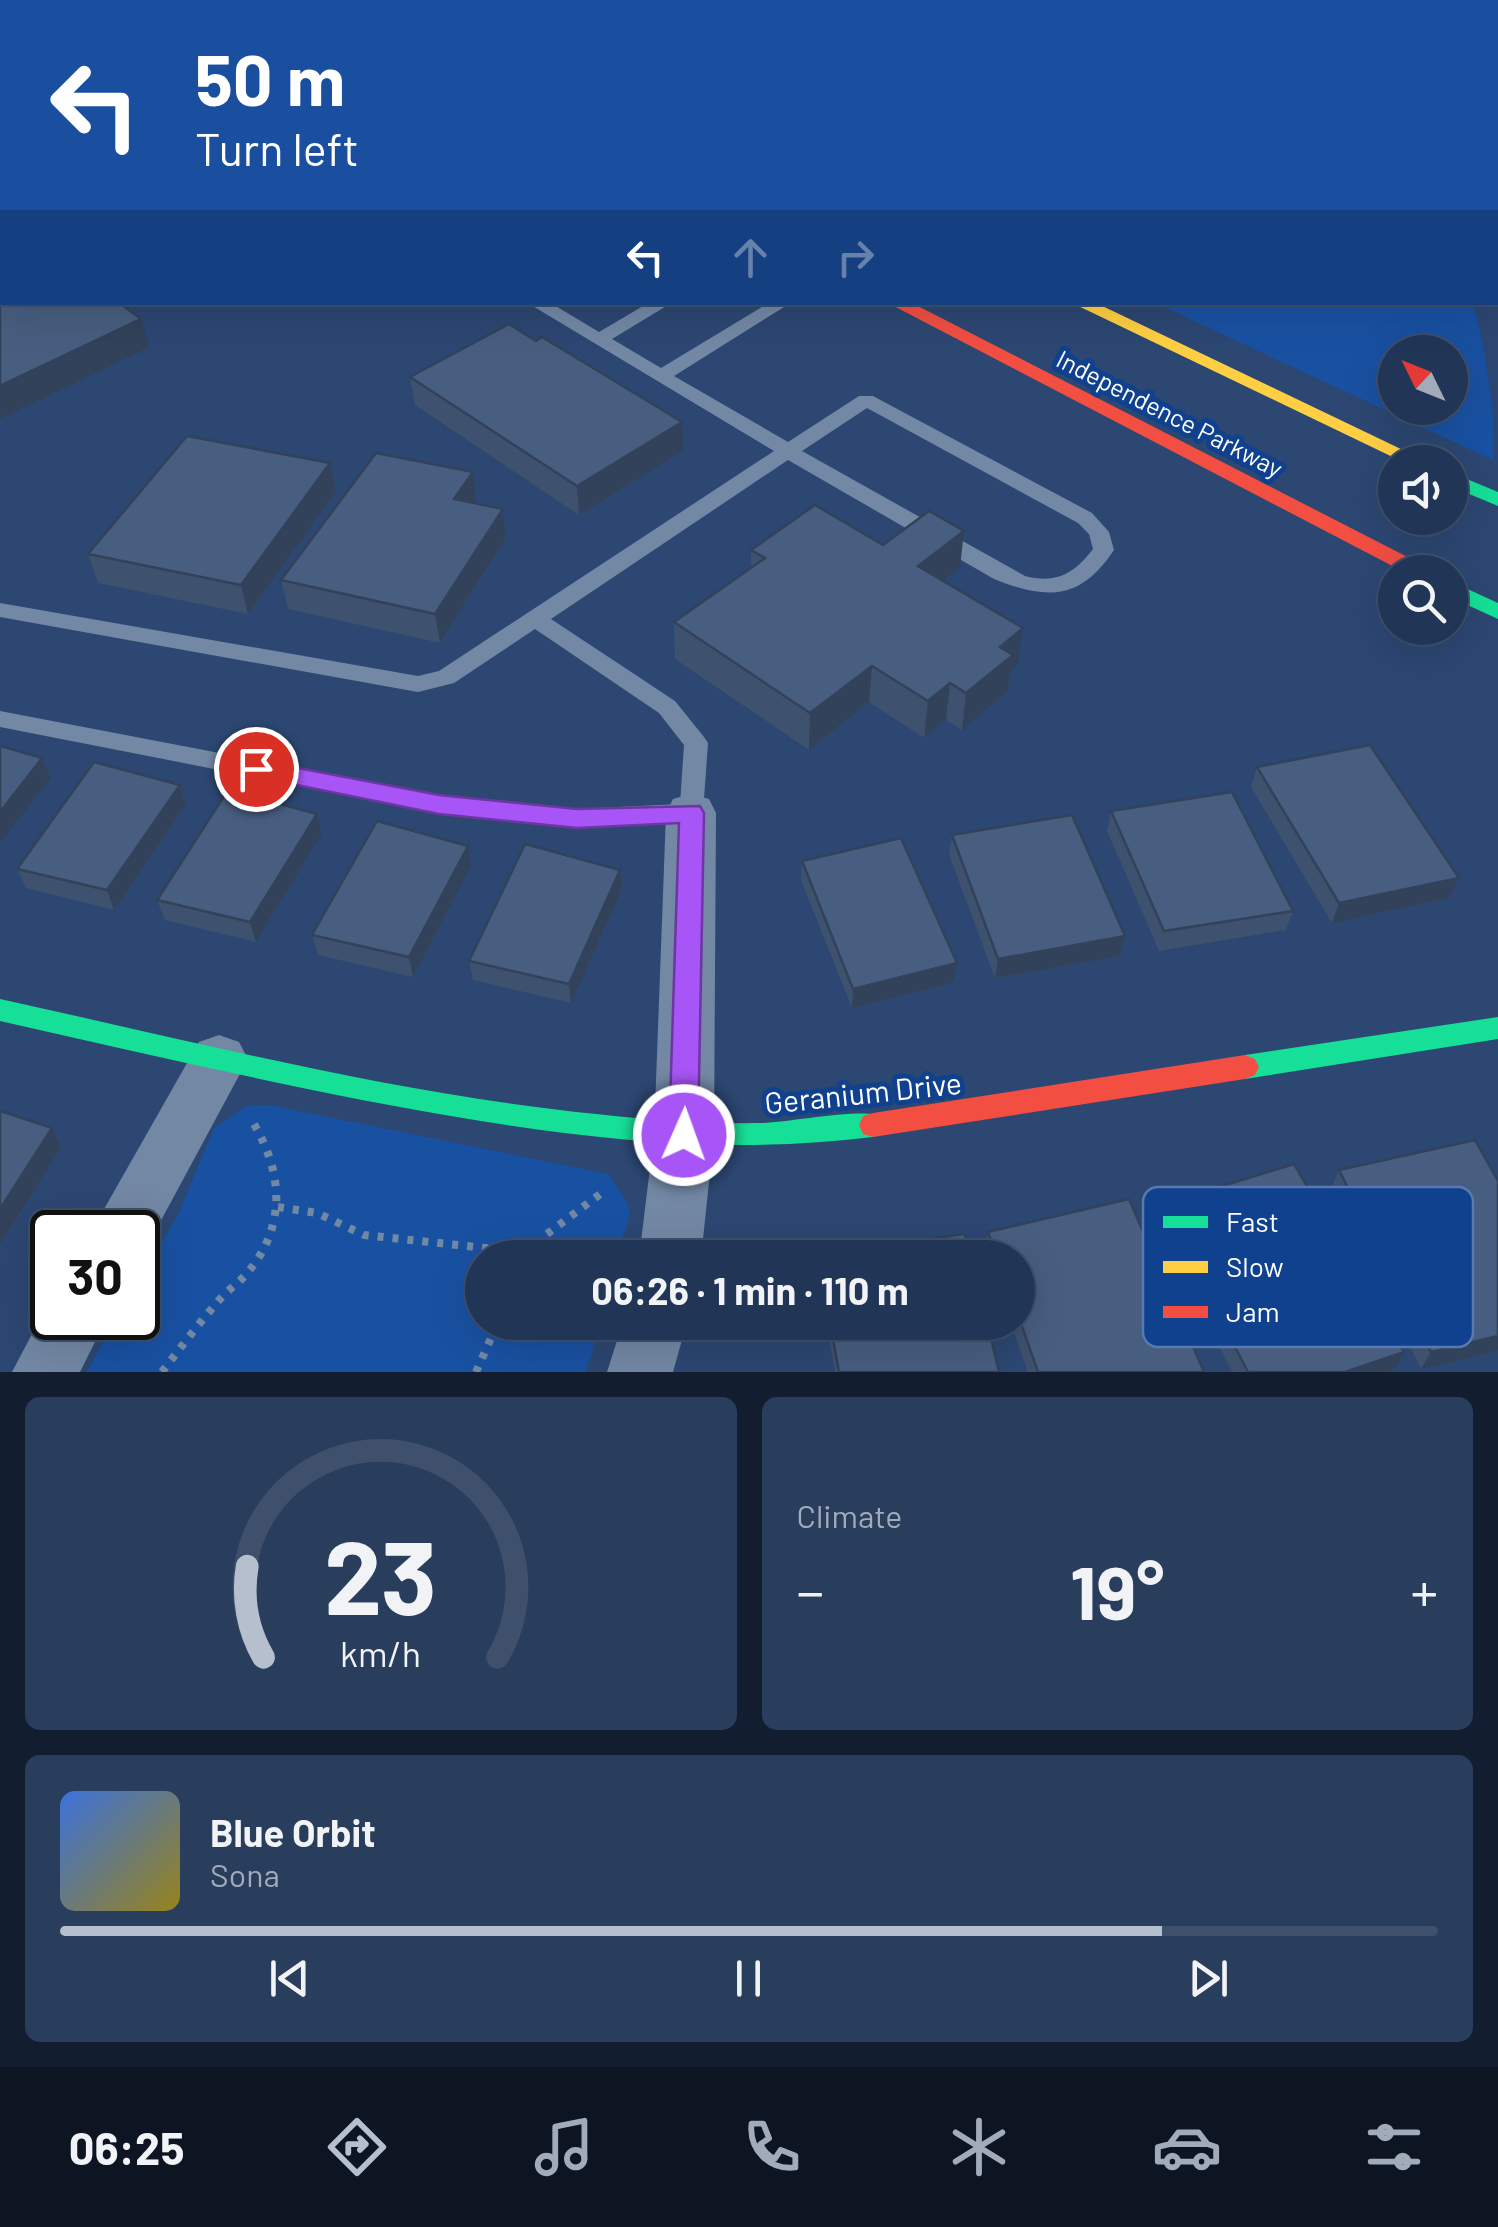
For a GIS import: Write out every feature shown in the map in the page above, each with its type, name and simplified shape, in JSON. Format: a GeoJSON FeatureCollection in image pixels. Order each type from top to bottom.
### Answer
{"type":"FeatureCollection","features":[{"type":"Feature","properties":{"kind":"main road","name":"Independence Parkway"},"geometry":{"type":"LineString","coordinates":[[900,305],[1387,555]]}},
{"type":"Feature","properties":{"kind":"main road"},"geometry":{"type":"LineString","coordinates":[[1085,305],[1382,445]]}},
{"type":"Feature","properties":{"kind":"main road"},"geometry":{"type":"LineString","coordinates":[[1468,486],[1498,500]]}},
{"type":"Feature","properties":{"kind":"main road"},"geometry":{"type":"LineString","coordinates":[[1468,597],[1498,612]]}},
{"type":"Feature","properties":{"kind":"main road","name":"Geranium Drive"},"geometry":{"type":"LineString","coordinates":[[0,1010],[219,1059],[539,1122],[684,1135],[842,1130],[1498,1028]]}},
{"type":"Feature","properties":{"kind":"street"},"geometry":{"type":"LineString","coordinates":[[672,1240],[684,1135],[692,813]]}},
{"type":"Feature","properties":{"kind":"street"},"geometry":{"type":"LineString","coordinates":[[134,1210],[219,1059]]}},
{"type":"Feature","properties":{"kind":"street"},"geometry":{"type":"LineString","coordinates":[[44,1372],[62,1340]]}},
{"type":"Feature","properties":{"kind":"street"},"geometry":{"type":"LineString","coordinates":[[640,1372],[650,1340]]}},
{"type":"Feature","properties":{"kind":"lane"},"geometry":{"type":"LineString","coordinates":[[0,610],[418,684],[446,677],[536,619],[788,451],[866,400],[1085,518],[1100,532],[1104,550],[1090,570],[1062,587],[1034,588],[1001,574],[788,451],[539,305]]}},
{"type":"Feature","properties":{"kind":"lane"},"geometry":{"type":"LineString","coordinates":[[599,340],[659,305]]}},
{"type":"Feature","properties":{"kind":"lane"},"geometry":{"type":"LineString","coordinates":[[662,376],[778,305]]}},
{"type":"Feature","properties":{"kind":"lane"},"geometry":{"type":"LineString","coordinates":[[0,719],[439,804],[577,818],[692,813],[696,743],[667,706],[536,619]]}},
{"type":"Feature","properties":{"kind":"path"},"geometry":{"type":"LineString","coordinates":[[162,1372],[227,1292],[250,1271],[277,1218],[280,1193],[268,1144],[248,1116]]}},
{"type":"Feature","properties":{"kind":"path"},"geometry":{"type":"LineString","coordinates":[[542,1240],[607,1189]]}},
{"type":"Feature","properties":{"kind":"path"},"geometry":{"type":"LineString","coordinates":[[278,1207],[316,1213],[364,1235],[465,1247]]}},
{"type":"Feature","properties":{"kind":"path"},"geometry":{"type":"LineString","coordinates":[[476,1372],[490,1340]]}},
{"type":"Feature","properties":{"kind":"shaded area"},"geometry":{"type":"Polygon","coordinates":[[[1159,305],[1473,305],[1494,426],[1493,460],[1468,445],[1418,425],[1468,425],[1468,335],[1378,335],[1378,407],[1159,305]]]}},
{"type":"Feature","properties":{"kind":"shaded area"},"geometry":{"type":"Polygon","coordinates":[[[269,1105],[608,1174],[628,1207],[622,1240],[465,1240],[465,1340],[595,1340],[586,1372],[87,1372],[104,1340],[160,1340],[160,1245],[178,1215],[214,1128],[247,1106],[269,1105]]]}},
{"type":"Feature","properties":{"kind":"building"},"geometry":{"type":"Polygon","coordinates":[[[0,305],[122,305],[141,319],[0,386],[0,305]]]}},
{"type":"Feature","properties":{"kind":"building"},"geometry":{"type":"Polygon","coordinates":[[[509,324],[536,341],[542,337],[682,422],[577,486],[410,377],[509,324]]]}},
{"type":"Feature","properties":{"kind":"building"},"geometry":{"type":"Polygon","coordinates":[[[187,436],[330,463],[241,585],[88,554],[187,436]]]}},
{"type":"Feature","properties":{"kind":"building"},"geometry":{"type":"Polygon","coordinates":[[[376,453],[473,472],[454,499],[503,509],[435,614],[281,580],[376,453]]]}},
{"type":"Feature","properties":{"kind":"building"},"geometry":{"type":"Polygon","coordinates":[[[815,505],[883,545],[929,511],[964,531],[918,566],[1023,628],[1000,647],[1013,655],[966,693],[950,683],[928,701],[872,666],[810,713],[674,622],[765,558],[751,550],[815,505]]]}},
{"type":"Feature","properties":{"kind":"building"},"geometry":{"type":"Polygon","coordinates":[[[1370,745],[1459,878],[1339,903],[1257,767],[1370,745]]]}},
{"type":"Feature","properties":{"kind":"building"},"geometry":{"type":"Polygon","coordinates":[[[0,746],[42,758],[0,812],[0,746]]]}},
{"type":"Feature","properties":{"kind":"building"},"geometry":{"type":"Polygon","coordinates":[[[94,762],[180,785],[107,890],[17,869],[94,762]]]}},
{"type":"Feature","properties":{"kind":"building"},"geometry":{"type":"Polygon","coordinates":[[[228,790],[317,814],[250,922],[157,900],[228,790]]]}},
{"type":"Feature","properties":{"kind":"building"},"geometry":{"type":"Polygon","coordinates":[[[1232,792],[1293,911],[1164,931],[1111,811],[1232,792]]]}},
{"type":"Feature","properties":{"kind":"building"},"geometry":{"type":"Polygon","coordinates":[[[1072,815],[1125,936],[998,959],[952,835],[1072,815]]]}},
{"type":"Feature","properties":{"kind":"building"},"geometry":{"type":"Polygon","coordinates":[[[377,821],[468,846],[409,957],[312,935],[377,821]]]}},
{"type":"Feature","properties":{"kind":"building"},"geometry":{"type":"Polygon","coordinates":[[[901,838],[957,963],[853,989],[802,861],[901,838]]]}},
{"type":"Feature","properties":{"kind":"building"},"geometry":{"type":"Polygon","coordinates":[[[525,844],[620,870],[569,984],[469,961],[525,844]]]}},
{"type":"Feature","properties":{"kind":"building"},"geometry":{"type":"Polygon","coordinates":[[[0,1111],[52,1128],[0,1209],[0,1111]]]}},
{"type":"Feature","properties":{"kind":"building"},"geometry":{"type":"Polygon","coordinates":[[[1475,1140],[1498,1181],[1498,1336],[1473,1342],[1473,1187],[1348,1187],[1339,1170],[1475,1140]]]}},
{"type":"Feature","properties":{"kind":"building"},"geometry":{"type":"Polygon","coordinates":[[[1294,1164],[1307,1187],[1219,1187],[1294,1164]]]}},
{"type":"Feature","properties":{"kind":"building"},"geometry":{"type":"Polygon","coordinates":[[[1129,1199],[1143,1231],[1143,1347],[1193,1347],[1204,1372],[1038,1372],[1027,1340],[1035,1340],[1035,1240],[991,1240],[988,1232],[1129,1199]]]}},
{"type":"Feature","properties":{"kind":"building"},"geometry":{"type":"Polygon","coordinates":[[[965,1234],[966,1240],[921,1240],[965,1234]]]}},
{"type":"Feature","properties":{"kind":"building"},"geometry":{"type":"Polygon","coordinates":[[[833,1340],[991,1340],[999,1372],[839,1372],[833,1340]]]}},
{"type":"Feature","properties":{"kind":"building"},"geometry":{"type":"Polygon","coordinates":[[[1235,1347],[1401,1347],[1404,1352],[1345,1372],[1248,1372],[1235,1347]]]}},
{"type":"Feature","properties":{"kind":"traffic: fast"},"geometry":{"type":"LineString","coordinates":[[1468,486],[1498,500]]}},
{"type":"Feature","properties":{"kind":"traffic: fast"},"geometry":{"type":"LineString","coordinates":[[1468,597],[1498,612]]}},
{"type":"Feature","properties":{"kind":"traffic: fast"},"geometry":{"type":"LineString","coordinates":[[0,1010],[316,1079],[590,1126],[646,1132],[760,1135],[873,1125]]}},
{"type":"Feature","properties":{"kind":"traffic: fast"},"geometry":{"type":"LineString","coordinates":[[1245,1067],[1498,1028]]}},
{"type":"Feature","properties":{"kind":"traffic: slow"},"geometry":{"type":"LineString","coordinates":[[1085,305],[1382,445]]}},
{"type":"Feature","properties":{"kind":"traffic: jam"},"geometry":{"type":"LineString","coordinates":[[901,305],[1387,555]]}},
{"type":"Feature","properties":{"kind":"traffic: jam"},"geometry":{"type":"LineString","coordinates":[[873,1125],[1245,1067]]}},
{"type":"Feature","properties":{"kind":"route"},"geometry":{"type":"LineString","coordinates":[[256,769],[439,804],[577,818],[692,813],[684,1135]]}}]}
